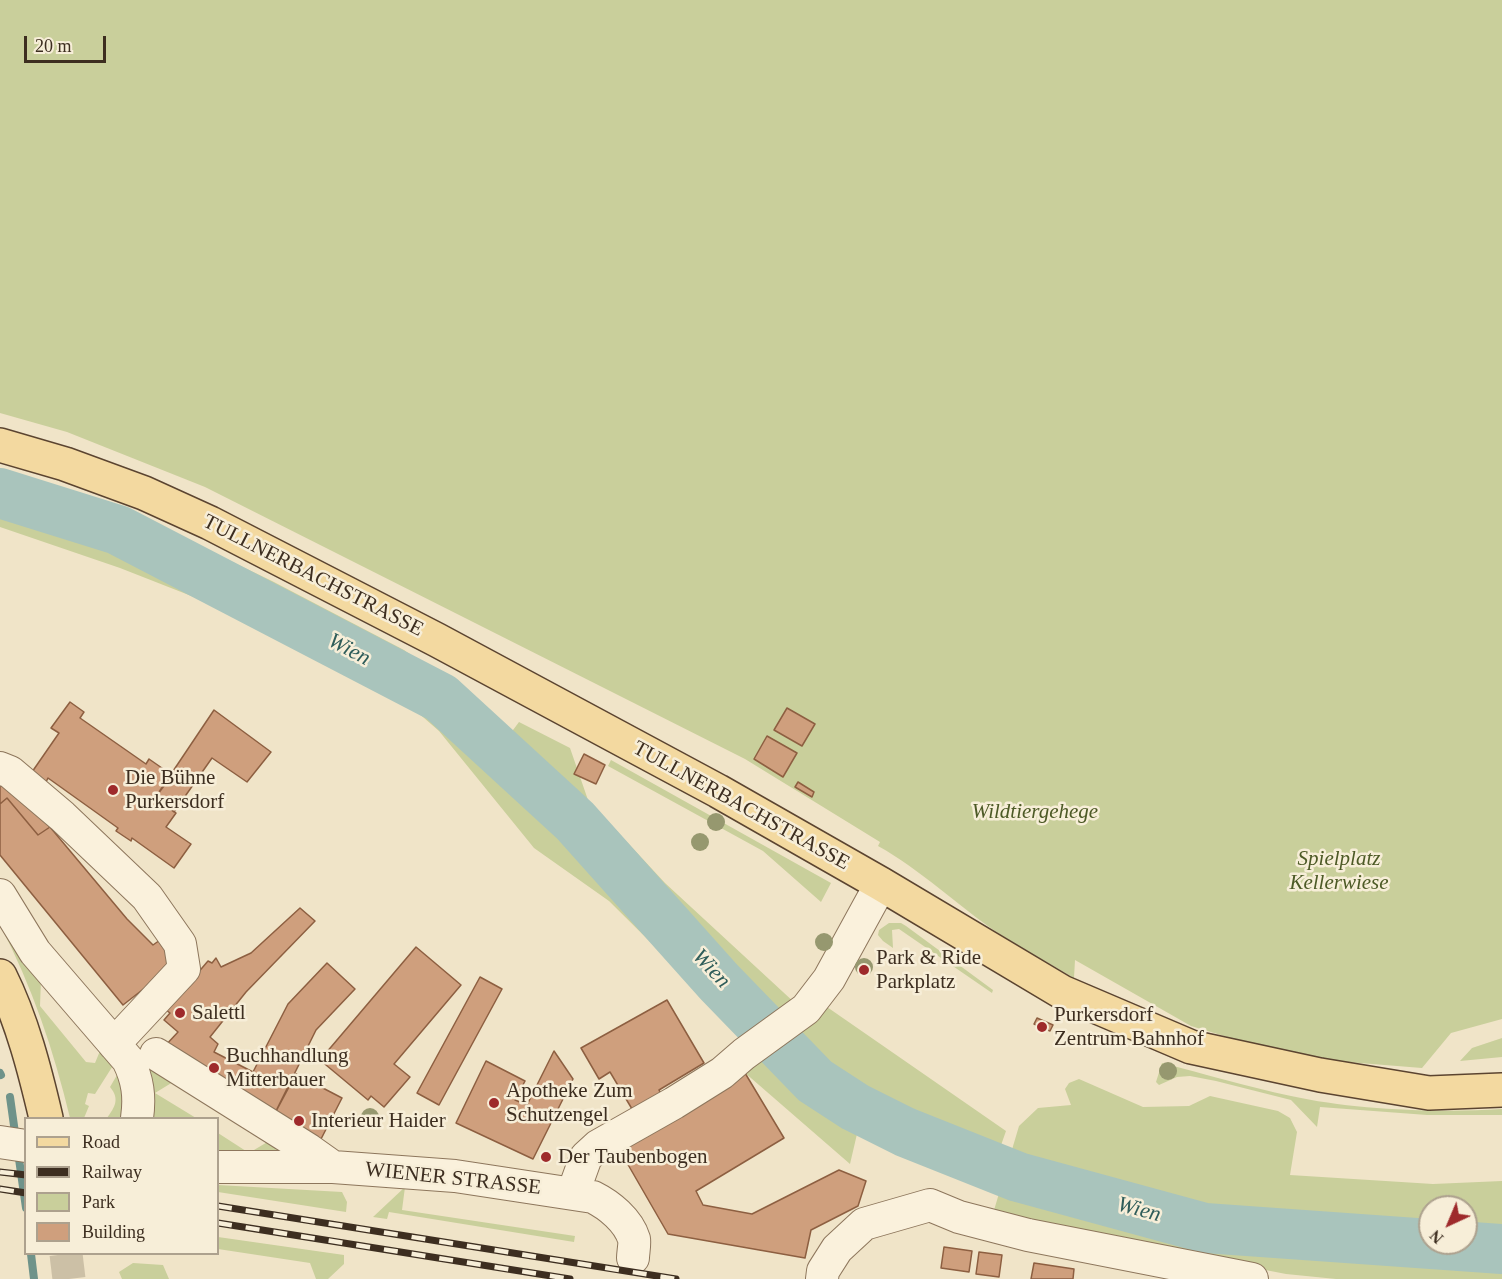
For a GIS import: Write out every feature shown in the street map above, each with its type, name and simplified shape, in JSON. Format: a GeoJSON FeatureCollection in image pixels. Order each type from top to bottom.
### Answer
{"type":"FeatureCollection","features":[{"type":"Feature","properties":{"kind":"main road","name":"TULLNERBACHSTRASSE"},"geometry":{"type":"LineString","coordinates":[[0,445],[65,464],[144,493],[220,528],[427,634],[718,791],[881,884],[1062,992],[1191,1047],[1320,1076],[1429,1093],[1502,1090]]}},
{"type":"Feature","properties":{"kind":"main road"},"geometry":{"type":"LineString","coordinates":[[0,976],[22,1032],[46,1117]]}},
{"type":"Feature","properties":{"kind":"street"},"geometry":{"type":"LineString","coordinates":[[0,768],[10,772],[62,816],[147,897],[180,945],[184,969],[114,1044]]}},
{"type":"Feature","properties":{"kind":"street"},"geometry":{"type":"LineString","coordinates":[[573,1193],[586,1157],[598,1146],[675,1103],[722,1073],[806,1009],[829,979],[881,884]]}},
{"type":"Feature","properties":{"kind":"street"},"geometry":{"type":"LineString","coordinates":[[0,895],[35,952],[128,1060],[136,1075],[139,1093],[137,1117]]}},
{"type":"Feature","properties":{"kind":"street"},"geometry":{"type":"LineString","coordinates":[[156,1054],[333,1167]]}},
{"type":"Feature","properties":{"kind":"street"},"geometry":{"type":"LineString","coordinates":[[0,1142],[24,1146]]}},
{"type":"Feature","properties":{"kind":"street","name":"WIENER STRASSE"},"geometry":{"type":"LineString","coordinates":[[219,1167],[333,1167],[455,1176],[593,1197],[607,1203],[624,1222],[634,1239],[633,1258]]}},
{"type":"Feature","properties":{"kind":"street"},"geometry":{"type":"LineString","coordinates":[[822,1279],[823,1271],[837,1249],[864,1224],[930,1205],[959,1217],[1028,1235],[1252,1279]]}},
{"type":"Feature","properties":{"kind":"green space"},"geometry":{"type":"Polygon","coordinates":[[[0,0],[1502,0],[1502,1019],[1451,1033],[1422,1068],[1297,1058],[1191,1026],[1075,960],[1074,978],[1017,945],[894,855],[878,846],[880,842],[745,759],[205,487],[67,432],[0,413],[0,0]]]}},
{"type":"Feature","properties":{"kind":"green space"},"geometry":{"type":"Polygon","coordinates":[[[0,468],[114,505],[272,581],[404,650],[460,690],[510,734],[519,722],[570,748],[588,800],[665,883],[796,1004],[745,1036],[609,901],[534,848],[439,731],[408,704],[278,630],[120,568],[0,527],[0,468]]]}},
{"type":"Feature","properties":{"kind":"green space"},"geometry":{"type":"Polygon","coordinates":[[[611,760],[831,883],[821,902],[763,851],[608,766],[611,760]]]}},
{"type":"Feature","properties":{"kind":"green space"},"geometry":{"type":"Polygon","coordinates":[[[889,923],[901,923],[906,926],[993,990],[992,993],[899,929],[892,930],[893,948],[878,935],[879,930],[889,923]]]}},
{"type":"Feature","properties":{"kind":"green space"},"geometry":{"type":"Polygon","coordinates":[[[0,925],[41,980],[40,1006],[86,1062],[95,1063],[100,1051],[114,1064],[95,1094],[88,1093],[85,1104],[89,1106],[84,1117],[70,1117],[41,1019],[12,948],[0,925]]]}},
{"type":"Feature","properties":{"kind":"green space"},"geometry":{"type":"Polygon","coordinates":[[[827,1007],[1006,1131],[987,1185],[857,1134],[850,1164],[744,1072],[827,1007]]]}},
{"type":"Feature","properties":{"kind":"green space"},"geometry":{"type":"Polygon","coordinates":[[[1502,1038],[1502,1057],[1460,1061],[1472,1048],[1502,1038]]]}},
{"type":"Feature","properties":{"kind":"green space"},"geometry":{"type":"Polygon","coordinates":[[[1162,1063],[1259,1089],[1316,1101],[1396,1109],[1451,1111],[1502,1109],[1502,1115],[1427,1115],[1320,1107],[1317,1127],[1291,1100],[1190,1076],[1177,1077],[1159,1085],[1156,1082],[1162,1063]]]}},
{"type":"Feature","properties":{"kind":"green space"},"geometry":{"type":"Polygon","coordinates":[[[149,1068],[173,1082],[155,1093],[194,1117],[148,1117],[146,1074],[149,1068]]]}},
{"type":"Feature","properties":{"kind":"green space"},"geometry":{"type":"Polygon","coordinates":[[[120,1070],[124,1076],[123,1117],[108,1117],[116,1099],[110,1087],[120,1070]]]}},
{"type":"Feature","properties":{"kind":"green space"},"geometry":{"type":"Polygon","coordinates":[[[1079,1079],[1143,1107],[1189,1106],[1210,1096],[1278,1111],[1290,1118],[1297,1132],[1290,1175],[1433,1184],[1502,1181],[1502,1279],[1336,1279],[1286,1274],[992,1217],[1019,1126],[1038,1108],[1071,1105],[1065,1089],[1069,1083],[1079,1079]]]}},
{"type":"Feature","properties":{"kind":"green space"},"geometry":{"type":"Polygon","coordinates":[[[219,1134],[249,1153],[269,1141],[278,1152],[219,1157],[219,1134]]]}},
{"type":"Feature","properties":{"kind":"green space"},"geometry":{"type":"Polygon","coordinates":[[[219,1185],[342,1192],[347,1202],[346,1212],[219,1192],[219,1185]]]}},
{"type":"Feature","properties":{"kind":"green space"},"geometry":{"type":"Polygon","coordinates":[[[405,1187],[402,1210],[575,1236],[574,1242],[389,1212],[387,1219],[373,1217],[405,1187]]]}},
{"type":"Feature","properties":{"kind":"green space"},"geometry":{"type":"Polygon","coordinates":[[[219,1237],[344,1255],[344,1264],[328,1279],[316,1279],[310,1263],[219,1249],[219,1237]]]}},
{"type":"Feature","properties":{"kind":"green space"},"geometry":{"type":"Polygon","coordinates":[[[133,1263],[163,1265],[169,1279],[122,1279],[119,1272],[133,1263]]]}},
{"type":"Feature","properties":{"kind":"building","name":"Die Bühne Purkersdorf"},"geometry":{"type":"Polygon","coordinates":[[[70,702],[84,712],[80,718],[146,764],[149,759],[172,775],[155,798],[176,813],[166,827],[191,844],[174,868],[132,838],[131,841],[116,831],[118,828],[48,778],[46,782],[32,772],[59,733],[51,728],[70,702]]]}},
{"type":"Feature","properties":{"kind":"building"},"geometry":{"type":"Polygon","coordinates":[[[787,708],[815,724],[802,746],[774,730],[787,708]]]}},
{"type":"Feature","properties":{"kind":"building"},"geometry":{"type":"Polygon","coordinates":[[[214,710],[271,752],[247,782],[212,758],[174,812],[155,798],[214,710]]]}},
{"type":"Feature","properties":{"kind":"building"},"geometry":{"type":"Polygon","coordinates":[[[767,736],[797,753],[783,777],[754,759],[767,736]]]}},
{"type":"Feature","properties":{"kind":"building"},"geometry":{"type":"Polygon","coordinates":[[[584,754],[605,765],[596,784],[574,774],[584,754]]]}},
{"type":"Feature","properties":{"kind":"building"},"geometry":{"type":"Polygon","coordinates":[[[0,782],[50,827],[38,835],[7,798],[0,804],[0,782]]]}},
{"type":"Feature","properties":{"kind":"building"},"geometry":{"type":"Polygon","coordinates":[[[798,782],[814,792],[812,797],[795,787],[798,782]]]}},
{"type":"Feature","properties":{"kind":"building"},"geometry":{"type":"Polygon","coordinates":[[[7,798],[38,835],[50,827],[127,919],[153,945],[160,940],[178,962],[123,1005],[0,855],[0,804],[7,798]]]}},
{"type":"Feature","properties":{"kind":"building"},"geometry":{"type":"Polygon","coordinates":[[[300,908],[315,921],[246,992],[210,1037],[218,1044],[214,1052],[253,1072],[288,1004],[327,963],[355,989],[316,1030],[273,1117],[165,1046],[178,1032],[164,1020],[170,1013],[166,1010],[208,961],[212,963],[216,958],[221,967],[251,953],[300,908]]]}},
{"type":"Feature","properties":{"kind":"building"},"geometry":{"type":"Polygon","coordinates":[[[416,947],[461,985],[394,1064],[410,1077],[384,1107],[371,1096],[368,1100],[320,1060],[416,947]]]}},
{"type":"Feature","properties":{"kind":"building"},"geometry":{"type":"Polygon","coordinates":[[[480,977],[502,989],[439,1105],[417,1093],[480,977]]]}},
{"type":"Feature","properties":{"kind":"building"},"geometry":{"type":"Polygon","coordinates":[[[667,1000],[704,1063],[659,1090],[663,1098],[635,1114],[610,1072],[599,1079],[581,1048],[667,1000]]]}},
{"type":"Feature","properties":{"kind":"building"},"geometry":{"type":"Polygon","coordinates":[[[1037,1018],[1053,1025],[1050,1031],[1034,1024],[1037,1018]]]}},
{"type":"Feature","properties":{"kind":"building","name":"Apotheke Zum Schutzengel"},"geometry":{"type":"Polygon","coordinates":[[[554,1051],[573,1079],[533,1159],[456,1123],[486,1061],[525,1081],[515,1100],[527,1105],[554,1051]]]}},
{"type":"Feature","properties":{"kind":"building"},"geometry":{"type":"Polygon","coordinates":[[[745,1073],[784,1138],[696,1191],[703,1205],[752,1214],[839,1170],[866,1181],[858,1206],[811,1230],[805,1258],[668,1234],[619,1149],[745,1073]]]}},
{"type":"Feature","properties":{"kind":"building"},"geometry":{"type":"Polygon","coordinates":[[[296,1074],[342,1098],[320,1141],[273,1117],[296,1074]]]}},
{"type":"Feature","properties":{"kind":"building"},"geometry":{"type":"Polygon","coordinates":[[[944,1247],[972,1251],[969,1272],[941,1268],[944,1247]]]}},
{"type":"Feature","properties":{"kind":"building"},"geometry":{"type":"Polygon","coordinates":[[[979,1252],[1002,1255],[999,1277],[976,1274],[979,1252]]]}},
{"type":"Feature","properties":{"kind":"building"},"geometry":{"type":"Polygon","coordinates":[[[1034,1263],[1074,1269],[1073,1279],[1031,1279],[1034,1263]]]}},
{"type":"Feature","properties":{"kind":"waterway","name":"Wien"},"geometry":{"type":"LineString","coordinates":[[0,493],[118,530],[441,698],[575,821],[719,982],[815,1081],[855,1107],[905,1132],[1018,1177],[1205,1228],[1502,1249]]}},
{"type":"Feature","properties":{"kind":"waterway"},"geometry":{"type":"LineString","coordinates":[[10,1097],[16,1140]]}},
{"type":"Feature","properties":{"kind":"waterway"},"geometry":{"type":"LineString","coordinates":[[18,1152],[24,1194]]}},
{"type":"Feature","properties":{"kind":"waterway"},"geometry":{"type":"LineString","coordinates":[[31,1255],[34,1279]]}},
{"type":"Feature","properties":{"kind":"tunnel"},"geometry":{"type":"LineString","coordinates":[[66,1255],[69,1279]]}},
{"type":"Feature","properties":{"kind":"railway"},"geometry":{"type":"LineString","coordinates":[[0,1172],[24,1175]]}},
{"type":"Feature","properties":{"kind":"railway"},"geometry":{"type":"LineString","coordinates":[[0,1189],[24,1193]]}},
{"type":"Feature","properties":{"kind":"railway"},"geometry":{"type":"LineString","coordinates":[[219,1206],[676,1279]]}},
{"type":"Feature","properties":{"kind":"railway"},"geometry":{"type":"LineString","coordinates":[[219,1223],[570,1279]]}},
{"type":"Feature","properties":{"kind":"place","name":"Die Bühne Purkersdorf"},"geometry":{"type":"Point","coordinates":[113,790]}},
{"type":"Feature","properties":{"kind":"place","name":"Park & Ride Parkplatz"},"geometry":{"type":"Point","coordinates":[864,970]}},
{"type":"Feature","properties":{"kind":"place","name":"Salettl"},"geometry":{"type":"Point","coordinates":[180,1013]}},
{"type":"Feature","properties":{"kind":"place","name":"Purkersdorf Zentrum Bahnhof"},"geometry":{"type":"Point","coordinates":[1042,1027]}},
{"type":"Feature","properties":{"kind":"place","name":"Buchhandlung Mitterbauer"},"geometry":{"type":"Point","coordinates":[214,1068]}},
{"type":"Feature","properties":{"kind":"place","name":"Apotheke Zum Schutzengel"},"geometry":{"type":"Point","coordinates":[494,1103]}},
{"type":"Feature","properties":{"kind":"place","name":"Interieur Haider"},"geometry":{"type":"Point","coordinates":[299,1121]}},
{"type":"Feature","properties":{"kind":"place","name":"Der Taubenbogen"},"geometry":{"type":"Point","coordinates":[546,1157]}},
{"type":"Feature","properties":{"kind":"park label","name":"Wildtiergehege"},"geometry":{"type":"Point","coordinates":[1035,812]}},
{"type":"Feature","properties":{"kind":"park label","name":"Spielplatz Kellerwiese"},"geometry":{"type":"Point","coordinates":[1339,871]}}]}
